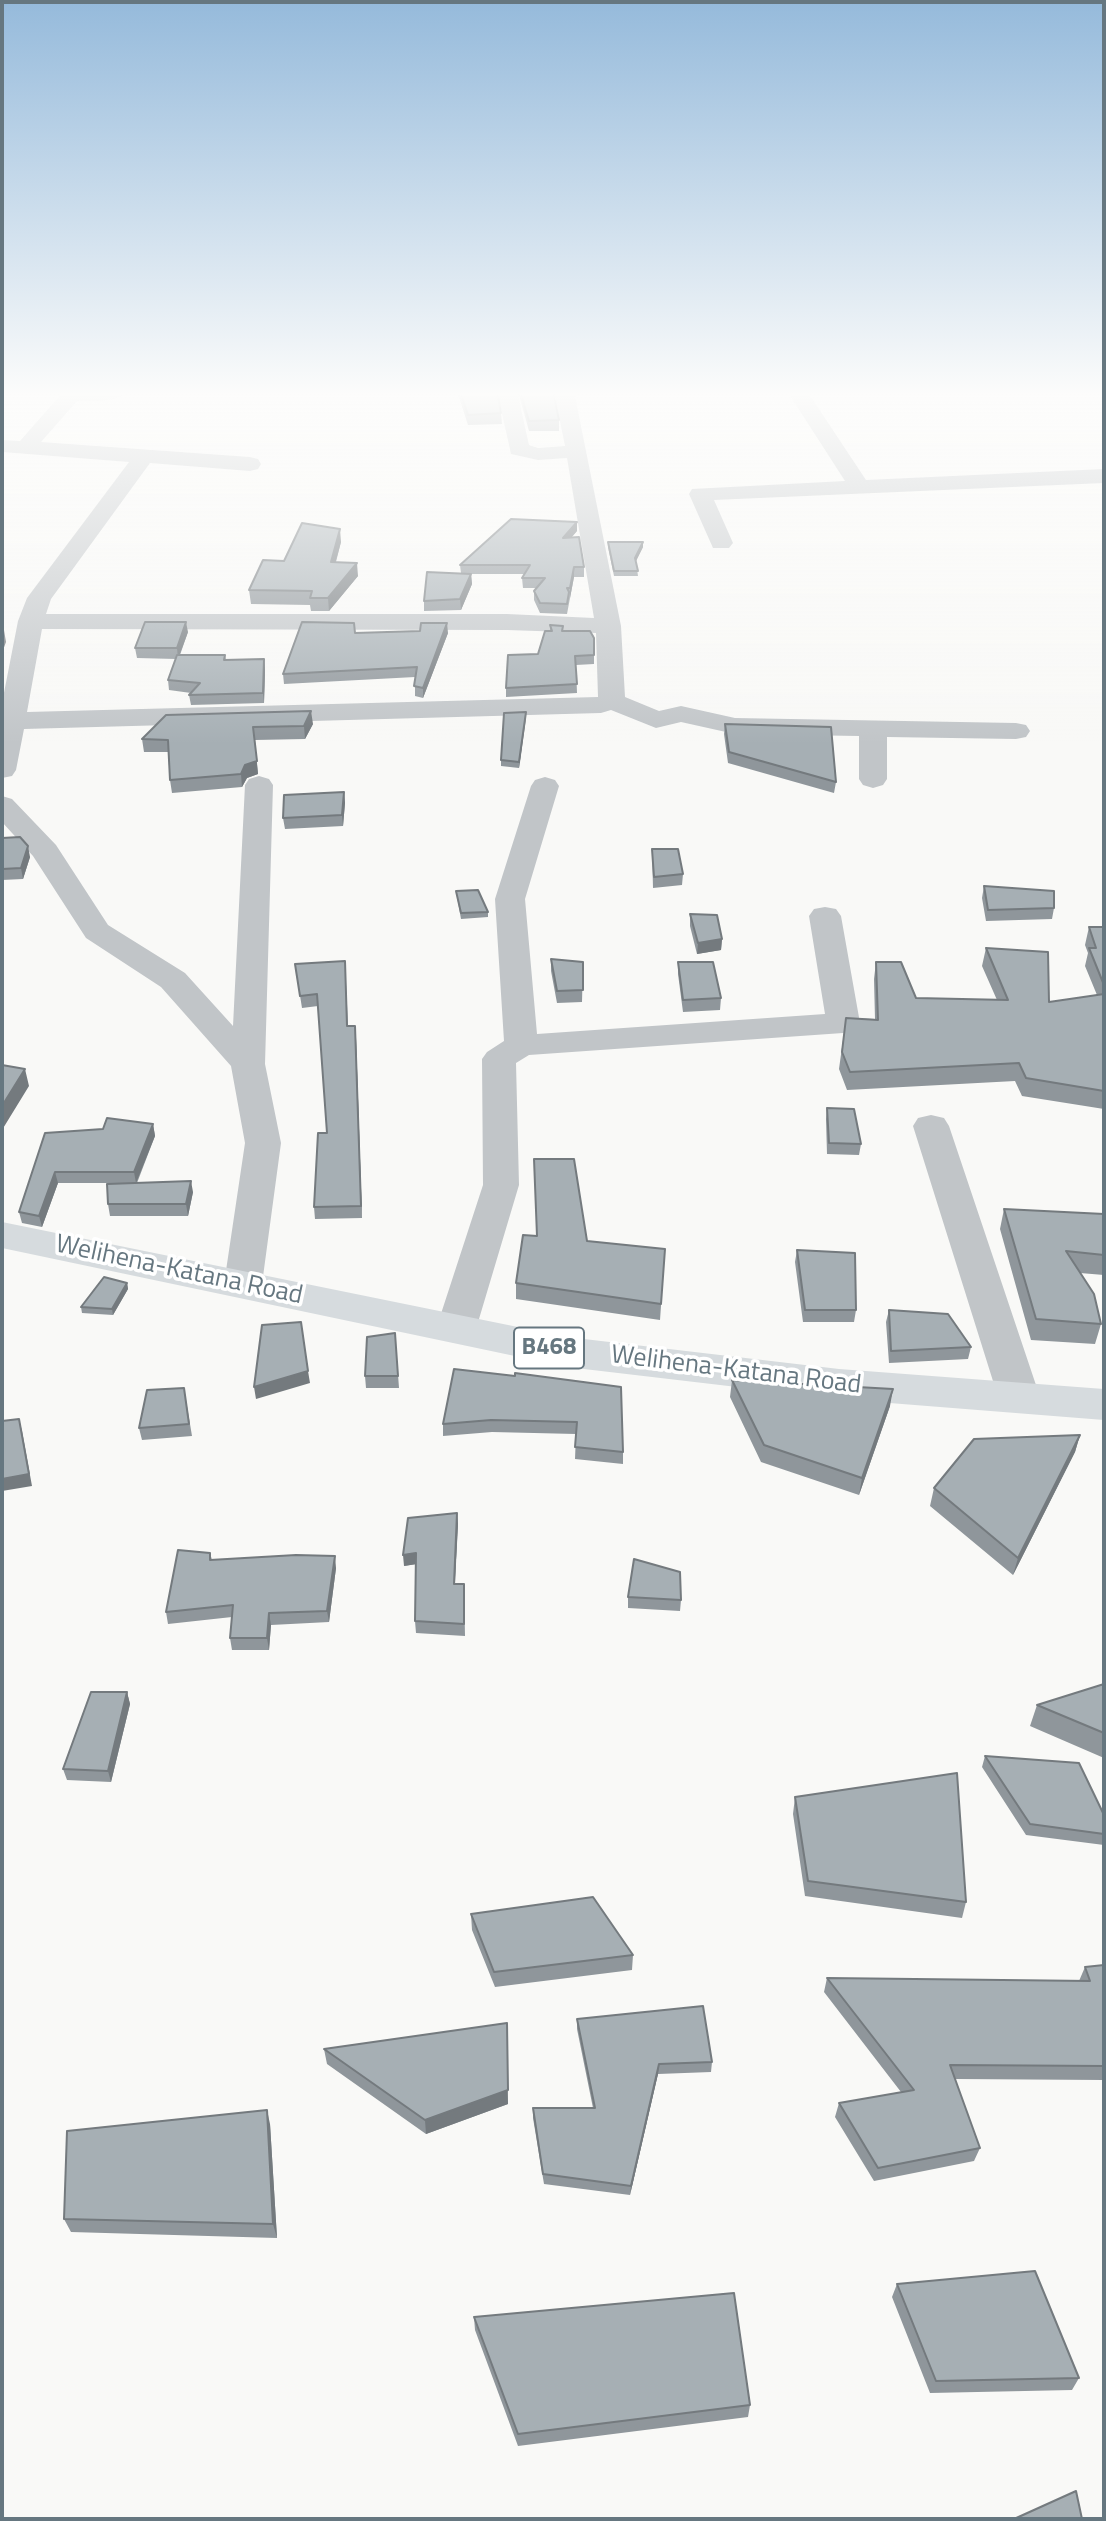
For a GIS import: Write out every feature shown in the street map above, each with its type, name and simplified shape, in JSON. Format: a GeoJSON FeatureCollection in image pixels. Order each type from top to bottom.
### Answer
{"type":"FeatureCollection","features":[{"type":"Feature","properties":{"kind":"main road","name":"Welihena-Katana Road"},"geometry":{"type":"LineString","coordinates":[[2,1235],[594,1355],[839,1384],[1104,1405]]}},
{"type":"Feature","properties":{"kind":"street"},"geometry":{"type":"LineString","coordinates":[[2,770],[31,621],[39,597],[105,509]]}},
{"type":"Feature","properties":{"kind":"street"},"geometry":{"type":"LineString","coordinates":[[587,509],[608,626],[612,701]]}},
{"type":"Feature","properties":{"kind":"street"},"geometry":{"type":"LineString","coordinates":[[706,509],[721,543]]}},
{"type":"Feature","properties":{"kind":"street"},"geometry":{"type":"LineString","coordinates":[[31,621],[493,622],[608,626]]}},
{"type":"Feature","properties":{"kind":"street"},"geometry":{"type":"LineString","coordinates":[[12,721],[601,705],[612,701],[656,720],[681,714],[735,726],[1016,731]]}},
{"type":"Feature","properties":{"kind":"street"},"geometry":{"type":"LineString","coordinates":[[873,729],[873,779]]}},
{"type":"Feature","properties":{"kind":"street"},"geometry":{"type":"LineString","coordinates":[[243,1284],[263,1143],[248,1064],[260,785]]}},
{"type":"Feature","properties":{"kind":"street"},"geometry":{"type":"LineString","coordinates":[[521,1045],[510,899],[545,786]]}},
{"type":"Feature","properties":{"kind":"street"},"geometry":{"type":"LineString","coordinates":[[2,805],[45,851],[97,931],[173,980],[248,1064]]}},
{"type":"Feature","properties":{"kind":"street"},"geometry":{"type":"LineString","coordinates":[[456,1328],[500,1185],[499,1059],[521,1045],[843,1023],[825,916]]}},
{"type":"Feature","properties":{"kind":"street"},"geometry":{"type":"LineString","coordinates":[[931,1126],[1019,1397]]}},
{"type":"Feature","properties":{"kind":"building"},"geometry":{"type":"Polygon","coordinates":[[[511,519],[577,522],[563,538],[579,537],[584,567],[574,567],[570,588],[567,588],[567,604],[540,603],[534,591],[545,578],[522,578],[530,565],[460,565],[511,519]]]}},
{"type":"Feature","properties":{"kind":"building"},"geometry":{"type":"Polygon","coordinates":[[[302,523],[340,529],[331,562],[357,563],[328,598],[310,598],[312,591],[249,590],[263,560],[284,561],[302,523]]]}},
{"type":"Feature","properties":{"kind":"building"},"geometry":{"type":"Polygon","coordinates":[[[608,542],[643,542],[635,558],[638,571],[614,571],[608,542]]]}},
{"type":"Feature","properties":{"kind":"building"},"geometry":{"type":"Polygon","coordinates":[[[427,572],[471,574],[460,599],[424,601],[427,572]]]}},
{"type":"Feature","properties":{"kind":"building"},"geometry":{"type":"Polygon","coordinates":[[[145,622],[186,622],[177,648],[135,648],[145,622]]]}},
{"type":"Feature","properties":{"kind":"building"},"geometry":{"type":"Polygon","coordinates":[[[302,622],[354,623],[355,633],[420,631],[421,623],[447,623],[423,688],[414,686],[417,667],[283,674],[302,622]]]}},
{"type":"Feature","properties":{"kind":"building"},"geometry":{"type":"Polygon","coordinates":[[[550,625],[563,626],[562,631],[590,631],[594,638],[594,655],[575,656],[577,684],[506,688],[508,655],[538,654],[545,631],[552,631],[550,625]]]}},
{"type":"Feature","properties":{"kind":"building"},"geometry":{"type":"Polygon","coordinates":[[[177,655],[225,655],[224,660],[264,659],[263,693],[189,695],[200,683],[168,680],[177,655]]]}},
{"type":"Feature","properties":{"kind":"building"},"geometry":{"type":"Polygon","coordinates":[[[311,711],[304,726],[253,727],[257,761],[245,765],[241,774],[170,780],[168,740],[142,739],[166,715],[311,711]]]}},
{"type":"Feature","properties":{"kind":"building"},"geometry":{"type":"Polygon","coordinates":[[[526,712],[519,762],[501,760],[504,713],[526,712]]]}},
{"type":"Feature","properties":{"kind":"building"},"geometry":{"type":"Polygon","coordinates":[[[725,724],[831,727],[836,782],[729,752],[725,724]]]}},
{"type":"Feature","properties":{"kind":"building"},"geometry":{"type":"Polygon","coordinates":[[[344,792],[342,815],[283,818],[284,795],[344,792]]]}},
{"type":"Feature","properties":{"kind":"building"},"geometry":{"type":"Polygon","coordinates":[[[20,837],[28,846],[21,868],[2,869],[2,838],[20,837]]]}},
{"type":"Feature","properties":{"kind":"building"},"geometry":{"type":"Polygon","coordinates":[[[652,849],[678,849],[683,874],[654,877],[652,849]]]}},
{"type":"Feature","properties":{"kind":"building"},"geometry":{"type":"Polygon","coordinates":[[[984,886],[1054,891],[1054,908],[988,910],[984,886]]]}},
{"type":"Feature","properties":{"kind":"building"},"geometry":{"type":"Polygon","coordinates":[[[478,890],[488,912],[461,913],[456,891],[478,890]]]}},
{"type":"Feature","properties":{"kind":"building"},"geometry":{"type":"Polygon","coordinates":[[[690,914],[717,915],[722,939],[698,943],[690,914]]]}},
{"type":"Feature","properties":{"kind":"building"},"geometry":{"type":"Polygon","coordinates":[[[1089,927],[1104,927],[1104,985],[1089,948],[1096,948],[1089,927]]]}},
{"type":"Feature","properties":{"kind":"building"},"geometry":{"type":"Polygon","coordinates":[[[986,948],[1048,952],[1049,1002],[1104,994],[1104,1091],[1026,1078],[1019,1063],[850,1072],[842,1052],[846,1018],[878,1020],[876,962],[901,962],[916,998],[1008,1000],[986,948]]]}},
{"type":"Feature","properties":{"kind":"building"},"geometry":{"type":"Polygon","coordinates":[[[551,959],[583,962],[583,990],[557,991],[551,959]]]}},
{"type":"Feature","properties":{"kind":"building"},"geometry":{"type":"Polygon","coordinates":[[[345,961],[347,1026],[355,1026],[361,1206],[314,1207],[318,1133],[327,1133],[317,994],[300,996],[295,964],[345,961]]]}},
{"type":"Feature","properties":{"kind":"building"},"geometry":{"type":"Polygon","coordinates":[[[678,962],[713,962],[721,998],[683,1000],[678,962]]]}},
{"type":"Feature","properties":{"kind":"building"},"geometry":{"type":"Polygon","coordinates":[[[2,1065],[25,1069],[2,1106],[2,1065]]]}},
{"type":"Feature","properties":{"kind":"building"},"geometry":{"type":"Polygon","coordinates":[[[827,1108],[854,1109],[861,1144],[829,1143],[827,1108]]]}},
{"type":"Feature","properties":{"kind":"building"},"geometry":{"type":"Polygon","coordinates":[[[107,1118],[153,1124],[134,1172],[55,1172],[39,1216],[19,1212],[45,1133],[103,1129],[107,1118]]]}},
{"type":"Feature","properties":{"kind":"building"},"geometry":{"type":"Polygon","coordinates":[[[534,1159],[574,1159],[587,1241],[665,1249],[661,1304],[516,1283],[523,1235],[537,1236],[534,1159]]]}},
{"type":"Feature","properties":{"kind":"building"},"geometry":{"type":"Polygon","coordinates":[[[191,1181],[186,1204],[108,1204],[107,1184],[191,1181]]]}},
{"type":"Feature","properties":{"kind":"building"},"geometry":{"type":"Polygon","coordinates":[[[1004,1209],[1104,1214],[1104,1255],[1066,1251],[1094,1294],[1101,1324],[1036,1319],[1004,1209]]]}},
{"type":"Feature","properties":{"kind":"building"},"geometry":{"type":"Polygon","coordinates":[[[797,1250],[855,1253],[856,1310],[805,1310],[797,1250]]]}},
{"type":"Feature","properties":{"kind":"building"},"geometry":{"type":"Polygon","coordinates":[[[104,1277],[127,1283],[112,1309],[81,1307],[104,1277]]]}},
{"type":"Feature","properties":{"kind":"building"},"geometry":{"type":"Polygon","coordinates":[[[889,1310],[948,1314],[971,1347],[891,1351],[889,1310]]]}},
{"type":"Feature","properties":{"kind":"building"},"geometry":{"type":"Polygon","coordinates":[[[301,1322],[308,1371],[254,1387],[262,1325],[301,1322]]]}},
{"type":"Feature","properties":{"kind":"building"},"geometry":{"type":"Polygon","coordinates":[[[395,1333],[398,1376],[365,1376],[367,1337],[395,1333]]]}},
{"type":"Feature","properties":{"kind":"building"},"geometry":{"type":"Polygon","coordinates":[[[454,1369],[515,1376],[515,1373],[621,1387],[623,1452],[575,1447],[577,1422],[491,1420],[443,1424],[454,1369]]]}},
{"type":"Feature","properties":{"kind":"building"},"geometry":{"type":"Polygon","coordinates":[[[732,1380],[893,1389],[862,1478],[764,1445],[732,1380]]]}},
{"type":"Feature","properties":{"kind":"building"},"geometry":{"type":"Polygon","coordinates":[[[184,1388],[189,1424],[139,1428],[147,1390],[184,1388]]]}},
{"type":"Feature","properties":{"kind":"building"},"geometry":{"type":"Polygon","coordinates":[[[19,1419],[29,1474],[2,1479],[2,1421],[19,1419]]]}},
{"type":"Feature","properties":{"kind":"building"},"geometry":{"type":"Polygon","coordinates":[[[1080,1435],[1018,1558],[934,1488],[974,1439],[1080,1435]]]}},
{"type":"Feature","properties":{"kind":"building"},"geometry":{"type":"Polygon","coordinates":[[[457,1513],[454,1584],[464,1584],[464,1624],[415,1621],[416,1553],[403,1555],[408,1518],[457,1513]]]}},
{"type":"Feature","properties":{"kind":"building"},"geometry":{"type":"Polygon","coordinates":[[[178,1550],[210,1553],[210,1560],[296,1555],[335,1556],[327,1611],[269,1613],[267,1638],[230,1638],[233,1605],[166,1612],[178,1550]]]}},
{"type":"Feature","properties":{"kind":"building"},"geometry":{"type":"Polygon","coordinates":[[[634,1559],[680,1572],[681,1600],[628,1597],[634,1559]]]}},
{"type":"Feature","properties":{"kind":"building"},"geometry":{"type":"Polygon","coordinates":[[[1104,1684],[1104,1733],[1037,1705],[1104,1684]]]}},
{"type":"Feature","properties":{"kind":"building"},"geometry":{"type":"Polygon","coordinates":[[[91,1692],[127,1692],[108,1771],[63,1769],[91,1692]]]}},
{"type":"Feature","properties":{"kind":"building"},"geometry":{"type":"Polygon","coordinates":[[[985,1756],[1079,1763],[1104,1815],[1104,1834],[1030,1824],[985,1756]]]}},
{"type":"Feature","properties":{"kind":"building"},"geometry":{"type":"Polygon","coordinates":[[[957,1773],[966,1902],[808,1881],[795,1797],[957,1773]]]}},
{"type":"Feature","properties":{"kind":"building"},"geometry":{"type":"Polygon","coordinates":[[[593,1897],[633,1955],[494,1972],[471,1914],[593,1897]]]}},
{"type":"Feature","properties":{"kind":"building"},"geometry":{"type":"Polygon","coordinates":[[[1104,1965],[1104,2066],[950,2065],[980,2148],[878,2168],[839,2103],[914,2090],[827,1978],[1090,1981],[1085,1967],[1104,1965]]]}},
{"type":"Feature","properties":{"kind":"building"},"geometry":{"type":"Polygon","coordinates":[[[703,2006],[712,2062],[659,2064],[631,2186],[543,2174],[533,2108],[595,2108],[577,2019],[703,2006]]]}},
{"type":"Feature","properties":{"kind":"building"},"geometry":{"type":"Polygon","coordinates":[[[507,2023],[508,2090],[425,2120],[324,2049],[507,2023]]]}},
{"type":"Feature","properties":{"kind":"building"},"geometry":{"type":"Polygon","coordinates":[[[267,2110],[273,2224],[64,2219],[67,2131],[267,2110]]]}},
{"type":"Feature","properties":{"kind":"building"},"geometry":{"type":"Polygon","coordinates":[[[1035,2271],[1079,2378],[936,2381],[897,2284],[1035,2271]]]}},
{"type":"Feature","properties":{"kind":"building"},"geometry":{"type":"Polygon","coordinates":[[[734,2293],[750,2405],[518,2434],[474,2317],[734,2293]]]}},
{"type":"Feature","properties":{"kind":"building"},"geometry":{"type":"Polygon","coordinates":[[[1076,2491],[1082,2519],[1014,2519],[1076,2491]]]}}]}
